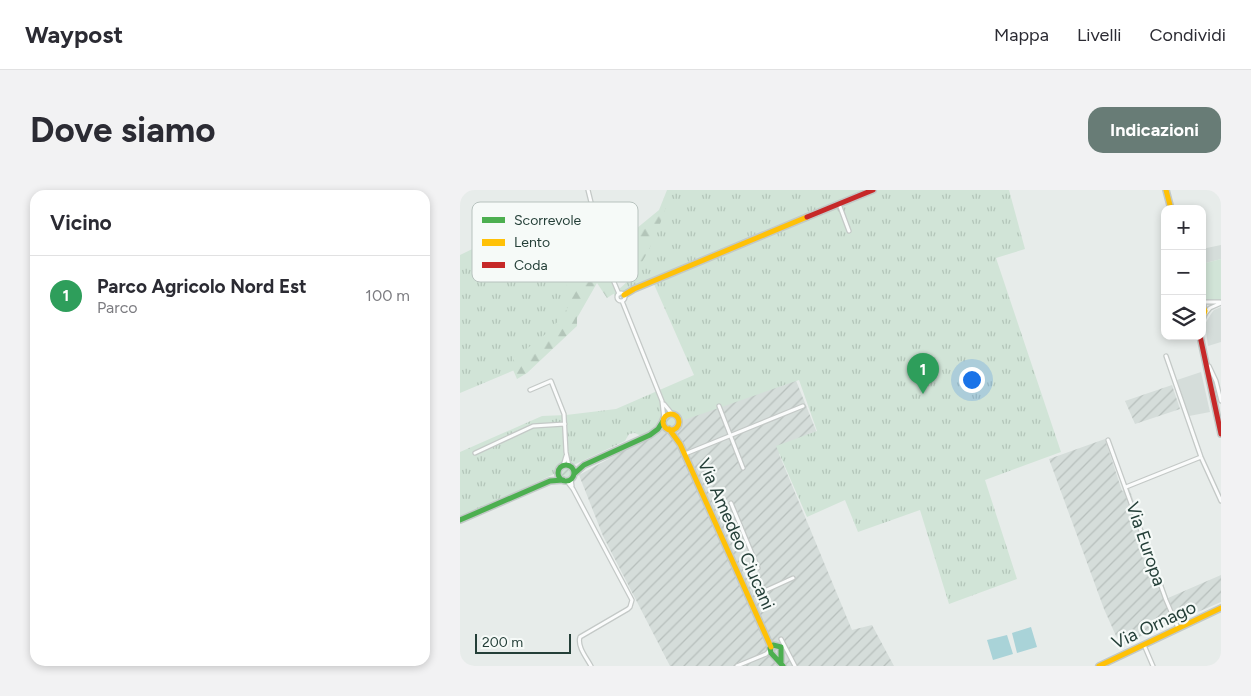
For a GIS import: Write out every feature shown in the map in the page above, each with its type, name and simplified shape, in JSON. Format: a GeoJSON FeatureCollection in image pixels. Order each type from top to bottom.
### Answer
{"type":"FeatureCollection","features":[{"type":"Feature","properties":{"kind":"main road"},"geometry":{"type":"LineString","coordinates":[[621,294],[873,190]]}},
{"type":"Feature","properties":{"kind":"main road"},"geometry":{"type":"LineString","coordinates":[[1166,190],[1170,205]]}},
{"type":"Feature","properties":{"kind":"main road"},"geometry":{"type":"LineString","coordinates":[[1200,340],[1221,434]]}},
{"type":"Feature","properties":{"kind":"main road"},"geometry":{"type":"LineString","coordinates":[[656,431],[668,415],[673,415]]}},
{"type":"Feature","properties":{"kind":"main road","name":"Via Amedeo Ciucani"},"geometry":{"type":"LineString","coordinates":[[673,415],[678,418],[680,444]]}},
{"type":"Feature","properties":{"kind":"main road","name":"Via Amedeo Ciucani"},"geometry":{"type":"LineString","coordinates":[[663,420],[664,426],[680,444],[685,454],[753,608],[773,651],[782,664]]}},
{"type":"Feature","properties":{"kind":"main road"},"geometry":{"type":"LineString","coordinates":[[460,520],[550,481],[569,478],[584,465],[656,431],[674,428],[678,425]]}},
{"type":"Feature","properties":{"kind":"main road"},"geometry":{"type":"LineString","coordinates":[[550,481],[563,466],[584,465]]}},
{"type":"Feature","properties":{"kind":"main road"},"geometry":{"type":"LineString","coordinates":[[569,478],[573,470],[570,466]]}},
{"type":"Feature","properties":{"kind":"main road"},"geometry":{"type":"LineString","coordinates":[[559,472],[560,477],[569,478]]}},
{"type":"Feature","properties":{"kind":"main road","name":"Via Ornago"},"geometry":{"type":"LineString","coordinates":[[1099,666],[1221,608]]}},
{"type":"Feature","properties":{"kind":"street"},"geometry":{"type":"LineString","coordinates":[[839,204],[849,231]]}},
{"type":"Feature","properties":{"kind":"street","name":"Via Amedeo Ciucani"},"geometry":{"type":"LineString","coordinates":[[615,282],[621,294],[617,299],[622,301],[662,401],[673,415]]}},
{"type":"Feature","properties":{"kind":"street"},"geometry":{"type":"LineString","coordinates":[[621,294],[625,298],[622,301]]}},
{"type":"Feature","properties":{"kind":"street"},"geometry":{"type":"LineString","coordinates":[[1206,303],[1221,302]]}},
{"type":"Feature","properties":{"kind":"street"},"geometry":{"type":"LineString","coordinates":[[1206,313],[1221,302]]}},
{"type":"Feature","properties":{"kind":"street"},"geometry":{"type":"LineString","coordinates":[[1201,340],[1210,372],[1219,384],[1221,400]]}},
{"type":"Feature","properties":{"kind":"street"},"geometry":{"type":"LineString","coordinates":[[1166,356],[1201,458],[1221,501]]}},
{"type":"Feature","properties":{"kind":"street"},"geometry":{"type":"LineString","coordinates":[[530,390],[551,381],[564,414],[566,452],[570,466]]}},
{"type":"Feature","properties":{"kind":"street","name":"Via Amedeo Ciucani"},"geometry":{"type":"LineString","coordinates":[[662,401],[663,420]]}},
{"type":"Feature","properties":{"kind":"street"},"geometry":{"type":"LineString","coordinates":[[718,406],[744,468]]}},
{"type":"Feature","properties":{"kind":"street"},"geometry":{"type":"LineString","coordinates":[[685,454],[730,434],[803,406]]}},
{"type":"Feature","properties":{"kind":"street"},"geometry":{"type":"LineString","coordinates":[[475,453],[533,426],[565,424]]}},
{"type":"Feature","properties":{"kind":"street","name":"Via Europa"},"geometry":{"type":"LineString","coordinates":[[1108,440],[1178,628]]}},
{"type":"Feature","properties":{"kind":"street"},"geometry":{"type":"LineString","coordinates":[[563,466],[566,452]]}},
{"type":"Feature","properties":{"kind":"street"},"geometry":{"type":"LineString","coordinates":[[1126,487],[1201,458]]}},
{"type":"Feature","properties":{"kind":"street"},"geometry":{"type":"LineString","coordinates":[[569,478],[573,490],[632,600],[628,609],[580,637],[580,644],[590,666]]}},
{"type":"Feature","properties":{"kind":"street"},"geometry":{"type":"LineString","coordinates":[[731,503],[758,568]]}},
{"type":"Feature","properties":{"kind":"street"},"geometry":{"type":"LineString","coordinates":[[752,582],[760,593],[793,578]]}},
{"type":"Feature","properties":{"kind":"street"},"geometry":{"type":"LineString","coordinates":[[781,639],[795,666]]}},
{"type":"Feature","properties":{"kind":"street"},"geometry":{"type":"LineString","coordinates":[[1144,645],[1153,666]]}},
{"type":"Feature","properties":{"kind":"street"},"geometry":{"type":"LineString","coordinates":[[737,666],[773,651]]}},
{"type":"Feature","properties":{"kind":"shaded area"},"geometry":{"type":"Polygon","coordinates":[[[1221,245],[1221,259],[1206,263],[1206,248],[1221,245]]]}},
{"type":"Feature","properties":{"kind":"shaded area"},"geometry":{"type":"Polygon","coordinates":[[[1221,307],[1221,342],[1208,346],[1206,322],[1214,310],[1221,307]]]}},
{"type":"Feature","properties":{"kind":"shaded area"},"geometry":{"type":"Polygon","coordinates":[[[1201,372],[1210,412],[1189,416],[1177,380],[1201,372]]]}},
{"type":"Feature","properties":{"kind":"shaded area"},"geometry":{"type":"Polygon","coordinates":[[[793,373],[819,438],[779,454],[852,630],[872,625],[894,666],[670,666],[603,536],[579,475],[682,419],[793,373]]]}},
{"type":"Feature","properties":{"kind":"shaded area"},"geometry":{"type":"Polygon","coordinates":[[[1172,385],[1180,409],[1135,424],[1125,401],[1172,385]]]}},
{"type":"Feature","properties":{"kind":"shaded area"},"geometry":{"type":"Polygon","coordinates":[[[1105,439],[1122,491],[1129,488],[1168,598],[1221,575],[1221,602],[1123,644],[1116,636],[1104,609],[1049,459],[1105,439]]]}},
{"type":"Feature","properties":{"kind":"green space"},"geometry":{"type":"Polygon","coordinates":[[[667,190],[697,190],[639,271],[638,227],[659,210],[667,190]]]}},
{"type":"Feature","properties":{"kind":"green space"},"geometry":{"type":"Polygon","coordinates":[[[672,190],[1009,190],[1025,249],[996,258],[1061,452],[985,480],[1017,579],[949,604],[920,510],[858,532],[845,500],[807,517],[776,446],[817,431],[799,380],[684,420],[674,419],[670,426],[641,436],[635,433],[629,434],[625,441],[460,518],[460,452],[542,416],[616,409],[694,375],[653,282],[614,296],[614,293],[626,282],[638,282],[638,268],[657,233],[672,190]]]}},
{"type":"Feature","properties":{"kind":"green space"},"geometry":{"type":"Polygon","coordinates":[[[472,249],[472,282],[616,282],[618,291],[607,298],[597,283],[577,318],[577,326],[527,373],[517,379],[481,296],[460,311],[460,255],[472,249]]]}},
{"type":"Feature","properties":{"kind":"green space"},"geometry":{"type":"Polygon","coordinates":[[[472,255],[472,282],[565,282],[572,299],[561,318],[547,333],[513,358],[517,369],[460,393],[460,261],[472,255]]]}},
{"type":"Feature","properties":{"kind":"green space"},"geometry":{"type":"Polygon","coordinates":[[[1221,259],[1221,300],[1206,300],[1206,263],[1221,259]]]}},
{"type":"Feature","properties":{"kind":"green space"},"geometry":{"type":"Polygon","coordinates":[[[671,416],[677,422],[671,428],[665,422],[671,416]]]}},
{"type":"Feature","properties":{"kind":"green space"},"geometry":{"type":"Polygon","coordinates":[[[566,467],[572,473],[566,479],[560,473],[566,467]]]}},
{"type":"Feature","properties":{"kind":"water"},"geometry":{"type":"Polygon","coordinates":[[[1031,627],[1037,647],[1017,653],[1012,633],[1031,627]]]}},
{"type":"Feature","properties":{"kind":"water"},"geometry":{"type":"Polygon","coordinates":[[[1007,635],[1013,654],[993,660],[987,640],[1007,635]]]}},
{"type":"Feature","properties":{"kind":"traffic: fast"},"geometry":{"type":"LineString","coordinates":[[574,474],[584,465],[650,435],[658,429],[663,421]]}},
{"type":"Feature","properties":{"kind":"traffic: fast"},"geometry":{"type":"LineString","coordinates":[[566,465],[574,473],[566,481],[558,473],[566,465]]}},
{"type":"Feature","properties":{"kind":"traffic: fast"},"geometry":{"type":"LineString","coordinates":[[460,520],[550,481],[563,480]]}},
{"type":"Feature","properties":{"kind":"traffic: fast"},"geometry":{"type":"LineString","coordinates":[[781,663],[781,647],[773,645],[770,648],[771,653],[783,666]]}},
{"type":"Feature","properties":{"kind":"traffic: slow"},"geometry":{"type":"LineString","coordinates":[[1166,190],[1170,205]]}},
{"type":"Feature","properties":{"kind":"traffic: slow"},"geometry":{"type":"LineString","coordinates":[[624,295],[634,289],[807,217]]}},
{"type":"Feature","properties":{"kind":"traffic: slow"},"geometry":{"type":"LineString","coordinates":[[671,414],[679,422],[671,430],[663,422],[671,414]]}},
{"type":"Feature","properties":{"kind":"traffic: slow"},"geometry":{"type":"LineString","coordinates":[[669,429],[680,444],[771,647]]}},
{"type":"Feature","properties":{"kind":"traffic: slow"},"geometry":{"type":"LineString","coordinates":[[1099,666],[1221,608]]}},
{"type":"Feature","properties":{"kind":"traffic: jam"},"geometry":{"type":"LineString","coordinates":[[807,217],[873,190]]}},
{"type":"Feature","properties":{"kind":"traffic: jam"},"geometry":{"type":"LineString","coordinates":[[1201,340],[1221,434]]}},
{"type":"Feature","properties":{"kind":"place","name":"Parco Agricolo Nord Est"},"geometry":{"type":"Point","coordinates":[923,394]}}]}
